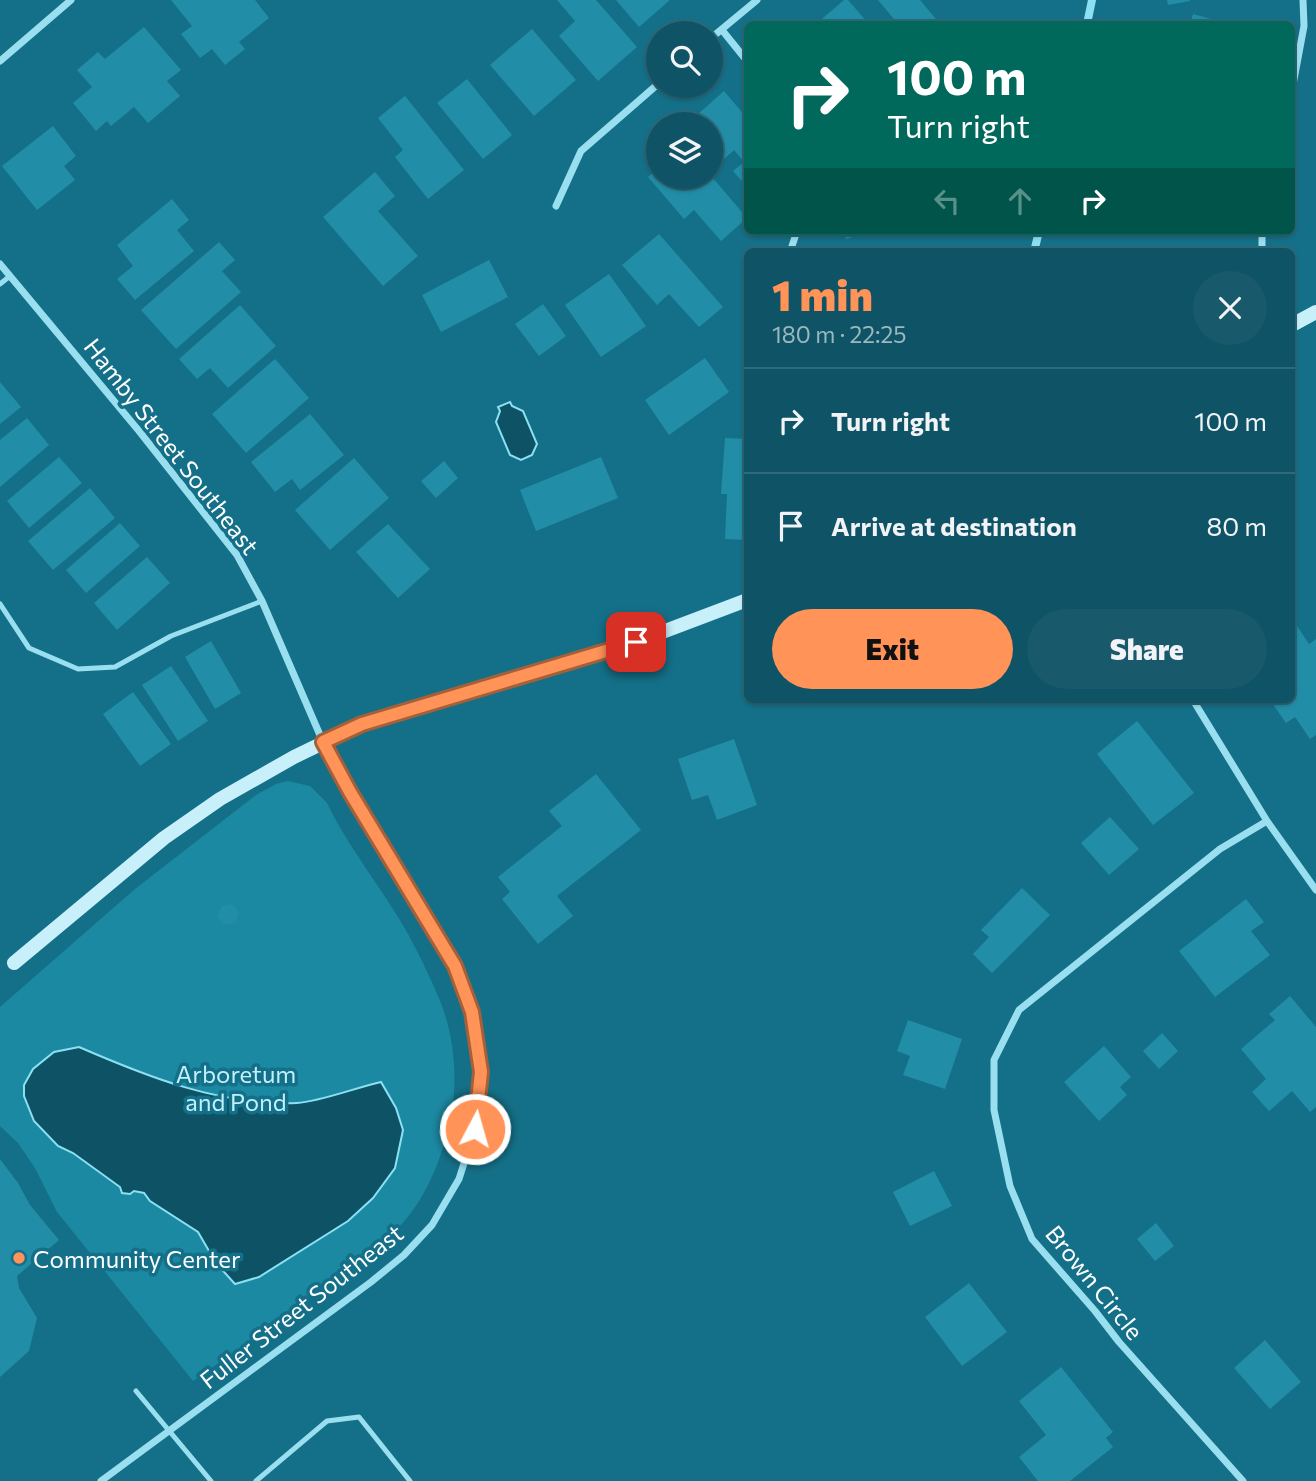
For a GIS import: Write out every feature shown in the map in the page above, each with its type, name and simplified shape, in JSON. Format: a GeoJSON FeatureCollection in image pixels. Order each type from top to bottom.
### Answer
{"type":"FeatureCollection","features":[{"type":"Feature","properties":{"kind":"street"},"geometry":{"type":"LineString","coordinates":[[0,61],[71,0]]}},
{"type":"Feature","properties":{"kind":"street"},"geometry":{"type":"LineString","coordinates":[[723,29],[757,0]]}},
{"type":"Feature","properties":{"kind":"street"},"geometry":{"type":"LineString","coordinates":[[1295,74],[1302,35],[1303,0]]}},
{"type":"Feature","properties":{"kind":"street"},"geometry":{"type":"LineString","coordinates":[[723,31],[744,57]]}},
{"type":"Feature","properties":{"kind":"street"},"geometry":{"type":"LineString","coordinates":[[556,206],[581,151],[646,95]]}},
{"type":"Feature","properties":{"kind":"street","name":"Hamby Street Southeast"},"geometry":{"type":"LineString","coordinates":[[0,264],[237,555],[262,601],[323,742]]}},
{"type":"Feature","properties":{"kind":"street"},"geometry":{"type":"LineString","coordinates":[[1295,323],[1316,312]]}},
{"type":"Feature","properties":{"kind":"street"},"geometry":{"type":"LineString","coordinates":[[14,963],[164,838],[220,799],[323,742],[362,724],[636,642],[744,601]]}},
{"type":"Feature","properties":{"kind":"street"},"geometry":{"type":"LineString","coordinates":[[1195,703],[1267,821],[1316,890]]}},
{"type":"Feature","properties":{"kind":"street","name":"Fuller Street Southeast"},"geometry":{"type":"LineString","coordinates":[[101,1481],[404,1255],[432,1225],[459,1179],[475,1129],[481,1072],[472,1012],[455,966],[350,792],[323,742]]}},
{"type":"Feature","properties":{"kind":"street","name":"Brown Circle"},"geometry":{"type":"LineString","coordinates":[[1243,1481],[1119,1342],[1032,1239],[1010,1186],[994,1110],[994,1060],[1019,1010],[1220,849],[1267,821]]}},
{"type":"Feature","properties":{"kind":"lane"},"geometry":{"type":"LineString","coordinates":[[0,284],[10,275]]}},
{"type":"Feature","properties":{"kind":"lane"},"geometry":{"type":"LineString","coordinates":[[0,604],[29,648],[78,669],[115,667],[171,636],[262,601]]}},
{"type":"Feature","properties":{"kind":"lane"},"geometry":{"type":"LineString","coordinates":[[136,1391],[211,1481]]}},
{"type":"Feature","properties":{"kind":"lane"},"geometry":{"type":"LineString","coordinates":[[256,1481],[327,1421],[359,1417],[410,1481]]}},
{"type":"Feature","properties":{"kind":"green space","name":"Arboretum and Pond"},"geometry":{"type":"Polygon","coordinates":[[[288,781],[310,786],[327,803],[345,837],[416,949],[447,1022],[454,1064],[453,1105],[433,1175],[419,1201],[400,1226],[348,1271],[193,1381],[57,1212],[35,1168],[18,1143],[0,1126],[0,1007],[135,889],[256,795],[288,781]]]}},
{"type":"Feature","properties":{"kind":"shaded area"},"geometry":{"type":"Polygon","coordinates":[[[510,402],[512,406],[523,411],[537,444],[532,455],[521,460],[510,455],[496,422],[500,411],[498,407],[510,402]]]}},
{"type":"Feature","properties":{"kind":"shaded area"},"geometry":{"type":"Polygon","coordinates":[[[79,1047],[158,1079],[241,1100],[269,1103],[306,1102],[381,1082],[396,1108],[403,1130],[395,1168],[373,1198],[348,1221],[259,1277],[235,1284],[216,1263],[198,1232],[150,1201],[144,1193],[122,1193],[120,1187],[73,1153],[58,1146],[34,1121],[24,1096],[24,1085],[33,1069],[54,1052],[79,1047]]]}},
{"type":"Feature","properties":{"kind":"building"},"geometry":{"type":"Polygon","coordinates":[[[171,0],[255,0],[269,18],[239,42],[245,49],[225,65],[212,49],[200,58],[181,34],[192,26],[171,0]]]}},
{"type":"Feature","properties":{"kind":"building"},"geometry":{"type":"Polygon","coordinates":[[[557,0],[596,0],[637,47],[598,81],[559,36],[575,21],[557,0]]]}},
{"type":"Feature","properties":{"kind":"building"},"geometry":{"type":"Polygon","coordinates":[[[616,0],[670,0],[639,27],[616,0]]]}},
{"type":"Feature","properties":{"kind":"building"},"geometry":{"type":"Polygon","coordinates":[[[844,0],[848,0],[866,21],[820,21],[844,0]]]}},
{"type":"Feature","properties":{"kind":"building"},"geometry":{"type":"Polygon","coordinates":[[[878,0],[920,0],[938,21],[896,21],[878,0]]]}},
{"type":"Feature","properties":{"kind":"building"},"geometry":{"type":"Polygon","coordinates":[[[1167,0],[1190,0],[1190,1],[1168,5],[1167,0]]]}},
{"type":"Feature","properties":{"kind":"building"},"geometry":{"type":"Polygon","coordinates":[[[1193,14],[1218,21],[1191,21],[1193,14]]]}},
{"type":"Feature","properties":{"kind":"building"},"geometry":{"type":"Polygon","coordinates":[[[144,27],[181,70],[167,81],[180,96],[148,123],[134,107],[111,126],[107,121],[96,131],[73,103],[92,87],[77,70],[98,52],[105,59],[144,27]]]}},
{"type":"Feature","properties":{"kind":"building"},"geometry":{"type":"Polygon","coordinates":[[[532,29],[576,80],[534,116],[490,65],[532,29]]]}},
{"type":"Feature","properties":{"kind":"building"},"geometry":{"type":"Polygon","coordinates":[[[467,79],[512,135],[483,159],[437,103],[467,79]]]}},
{"type":"Feature","properties":{"kind":"building"},"geometry":{"type":"Polygon","coordinates":[[[724,91],[744,114],[744,162],[734,150],[723,160],[723,112],[700,112],[716,98],[723,98],[724,91]]]}},
{"type":"Feature","properties":{"kind":"building"},"geometry":{"type":"Polygon","coordinates":[[[405,96],[464,170],[428,199],[395,157],[403,150],[378,118],[405,96]]]}},
{"type":"Feature","properties":{"kind":"building"},"geometry":{"type":"Polygon","coordinates":[[[53,126],[76,156],[64,166],[75,180],[37,210],[2,166],[53,126]]]}},
{"type":"Feature","properties":{"kind":"building"},"geometry":{"type":"Polygon","coordinates":[[[744,162],[744,184],[733,171],[744,162]]]}},
{"type":"Feature","properties":{"kind":"building"},"geometry":{"type":"Polygon","coordinates":[[[375,172],[395,196],[378,211],[418,256],[383,286],[323,217],[375,172]]]}},
{"type":"Feature","properties":{"kind":"building"},"geometry":{"type":"Polygon","coordinates":[[[658,189],[722,189],[744,214],[744,221],[721,241],[694,210],[684,219],[658,189]]]}},
{"type":"Feature","properties":{"kind":"building"},"geometry":{"type":"Polygon","coordinates":[[[172,199],[189,220],[177,230],[194,251],[135,300],[117,279],[133,266],[117,245],[172,199]]]}},
{"type":"Feature","properties":{"kind":"building"},"geometry":{"type":"Polygon","coordinates":[[[659,234],[723,307],[699,327],[669,294],[657,305],[622,265],[659,234]]]}},
{"type":"Feature","properties":{"kind":"building"},"geometry":{"type":"Polygon","coordinates":[[[219,242],[235,260],[222,271],[241,292],[176,349],[141,310],[219,242]]]}},
{"type":"Feature","properties":{"kind":"building"},"geometry":{"type":"Polygon","coordinates":[[[489,260],[508,297],[441,332],[422,295],[489,260]]]}},
{"type":"Feature","properties":{"kind":"building"},"geometry":{"type":"Polygon","coordinates":[[[609,274],[646,326],[601,357],[565,305],[609,274]]]}},
{"type":"Feature","properties":{"kind":"building"},"geometry":{"type":"Polygon","coordinates":[[[543,304],[566,336],[539,356],[515,324],[543,304]]]}},
{"type":"Feature","properties":{"kind":"building"},"geometry":{"type":"Polygon","coordinates":[[[240,305],[276,346],[228,388],[210,368],[197,379],[179,359],[240,305]]]}},
{"type":"Feature","properties":{"kind":"building"},"geometry":{"type":"Polygon","coordinates":[[[705,358],[729,392],[669,435],[645,400],[705,358]]]}},
{"type":"Feature","properties":{"kind":"building"},"geometry":{"type":"Polygon","coordinates":[[[275,359],[309,398],[246,453],[212,414],[275,359]]]}},
{"type":"Feature","properties":{"kind":"building"},"geometry":{"type":"Polygon","coordinates":[[[0,382],[21,407],[0,424],[0,382]]]}},
{"type":"Feature","properties":{"kind":"building"},"geometry":{"type":"Polygon","coordinates":[[[310,414],[344,455],[300,490],[292,479],[275,492],[251,462],[310,414]]]}},
{"type":"Feature","properties":{"kind":"building"},"geometry":{"type":"Polygon","coordinates":[[[27,418],[49,445],[0,487],[0,440],[27,418]]]}},
{"type":"Feature","properties":{"kind":"building"},"geometry":{"type":"Polygon","coordinates":[[[725,438],[744,439],[744,540],[725,539],[727,494],[721,494],[725,438]]]}},
{"type":"Feature","properties":{"kind":"building"},"geometry":{"type":"Polygon","coordinates":[[[59,457],[82,483],[29,528],[7,501],[59,457]]]}},
{"type":"Feature","properties":{"kind":"building"},"geometry":{"type":"Polygon","coordinates":[[[601,457],[618,498],[536,531],[520,490],[601,457]]]}},
{"type":"Feature","properties":{"kind":"building"},"geometry":{"type":"Polygon","coordinates":[[[354,458],[389,498],[330,550],[295,510],[354,458]]]}},
{"type":"Feature","properties":{"kind":"building"},"geometry":{"type":"Polygon","coordinates":[[[444,461],[458,478],[436,498],[421,481],[444,461]]]}},
{"type":"Feature","properties":{"kind":"building"},"geometry":{"type":"Polygon","coordinates":[[[90,488],[115,518],[53,570],[28,541],[90,488]]]}},
{"type":"Feature","properties":{"kind":"building"},"geometry":{"type":"Polygon","coordinates":[[[120,523],[140,546],[86,593],[66,570],[120,523]]]}},
{"type":"Feature","properties":{"kind":"building"},"geometry":{"type":"Polygon","coordinates":[[[388,524],[430,569],[398,598],[356,552],[388,524]]]}},
{"type":"Feature","properties":{"kind":"building"},"geometry":{"type":"Polygon","coordinates":[[[147,557],[170,583],[117,630],[94,603],[147,557]]]}},
{"type":"Feature","properties":{"kind":"building"},"geometry":{"type":"Polygon","coordinates":[[[1297,626],[1309,644],[1316,639],[1316,735],[1310,739],[1295,717],[1286,723],[1272,703],[1295,703],[1297,626]]]}},
{"type":"Feature","properties":{"kind":"building"},"geometry":{"type":"Polygon","coordinates":[[[211,641],[241,693],[215,709],[185,657],[211,641]]]}},
{"type":"Feature","properties":{"kind":"building"},"geometry":{"type":"Polygon","coordinates":[[[171,666],[208,721],[178,741],[142,685],[171,666]]]}},
{"type":"Feature","properties":{"kind":"building"},"geometry":{"type":"Polygon","coordinates":[[[133,692],[171,744],[140,766],[103,714],[133,692]]]}},
{"type":"Feature","properties":{"kind":"building"},"geometry":{"type":"Polygon","coordinates":[[[1137,721],[1194,793],[1153,825],[1097,754],[1137,721]]]}},
{"type":"Feature","properties":{"kind":"building"},"geometry":{"type":"Polygon","coordinates":[[[734,739],[757,805],[717,820],[708,795],[692,800],[678,759],[734,739]]]}},
{"type":"Feature","properties":{"kind":"building"},"geometry":{"type":"Polygon","coordinates":[[[596,774],[641,830],[557,896],[573,916],[538,944],[502,899],[510,892],[498,877],[562,826],[549,811],[596,774]]]}},
{"type":"Feature","properties":{"kind":"building"},"geometry":{"type":"Polygon","coordinates":[[[1110,817],[1139,849],[1109,875],[1081,843],[1110,817]]]}},
{"type":"Feature","properties":{"kind":"building"},"geometry":{"type":"Polygon","coordinates":[[[1022,888],[1050,915],[992,973],[973,954],[989,937],[981,930],[1022,888]]]}},
{"type":"Feature","properties":{"kind":"building"},"geometry":{"type":"Polygon","coordinates":[[[1246,899],[1264,922],[1251,931],[1270,955],[1215,997],[1179,951],[1246,899]]]}},
{"type":"Feature","properties":{"kind":"building"},"geometry":{"type":"Polygon","coordinates":[[[232,904],[239,913],[235,923],[224,925],[217,916],[222,906],[232,904]]]}},
{"type":"Feature","properties":{"kind":"building"},"geometry":{"type":"Polygon","coordinates":[[[1290,996],[1316,1027],[1316,1107],[1310,1112],[1292,1091],[1269,1111],[1252,1092],[1266,1079],[1241,1049],[1275,1020],[1269,1014],[1290,996]]]}},
{"type":"Feature","properties":{"kind":"building"},"geometry":{"type":"Polygon","coordinates":[[[908,1020],[962,1039],[945,1089],[903,1075],[910,1056],[897,1051],[908,1020]]]}},
{"type":"Feature","properties":{"kind":"building"},"geometry":{"type":"Polygon","coordinates":[[[1162,1033],[1178,1051],[1159,1069],[1143,1051],[1162,1033]]]}},
{"type":"Feature","properties":{"kind":"building"},"geometry":{"type":"Polygon","coordinates":[[[1104,1046],[1131,1077],[1120,1087],[1127,1095],[1099,1121],[1064,1082],[1104,1046]]]}},
{"type":"Feature","properties":{"kind":"building","name":"Community Center"},"geometry":{"type":"Polygon","coordinates":[[[0,1159],[30,1205],[59,1240],[17,1276],[19,1288],[37,1318],[29,1351],[0,1377],[0,1159]]]}},
{"type":"Feature","properties":{"kind":"building"},"geometry":{"type":"Polygon","coordinates":[[[934,1171],[952,1206],[910,1226],[893,1192],[934,1171]]]}},
{"type":"Feature","properties":{"kind":"building"},"geometry":{"type":"Polygon","coordinates":[[[1156,1223],[1174,1246],[1155,1261],[1137,1239],[1156,1223]]]}},
{"type":"Feature","properties":{"kind":"building"},"geometry":{"type":"Polygon","coordinates":[[[969,1283],[1007,1332],[962,1366],[925,1317],[969,1283]]]}},
{"type":"Feature","properties":{"kind":"building"},"geometry":{"type":"Polygon","coordinates":[[[1265,1340],[1301,1382],[1270,1409],[1234,1368],[1265,1340]]]}},
{"type":"Feature","properties":{"kind":"building"},"geometry":{"type":"Polygon","coordinates":[[[1061,1367],[1113,1432],[1106,1438],[1113,1447],[1070,1481],[1038,1481],[1019,1457],[1046,1435],[1019,1401],[1061,1367]]]}},
{"type":"Feature","properties":{"kind":"waterway"},"geometry":{"type":"LineString","coordinates":[[1088,21],[1092,0]]}},
{"type":"Feature","properties":{"kind":"waterway"},"geometry":{"type":"LineString","coordinates":[[1035,248],[1038,235]]}},
{"type":"Feature","properties":{"kind":"place","name":"Community Center"},"geometry":{"type":"Point","coordinates":[19,1258]}},
{"type":"Feature","properties":{"kind":"route"},"geometry":{"type":"LineString","coordinates":[[475,1129],[481,1072],[472,1012],[455,966],[350,792],[323,742],[362,724],[636,642]]}}]}
